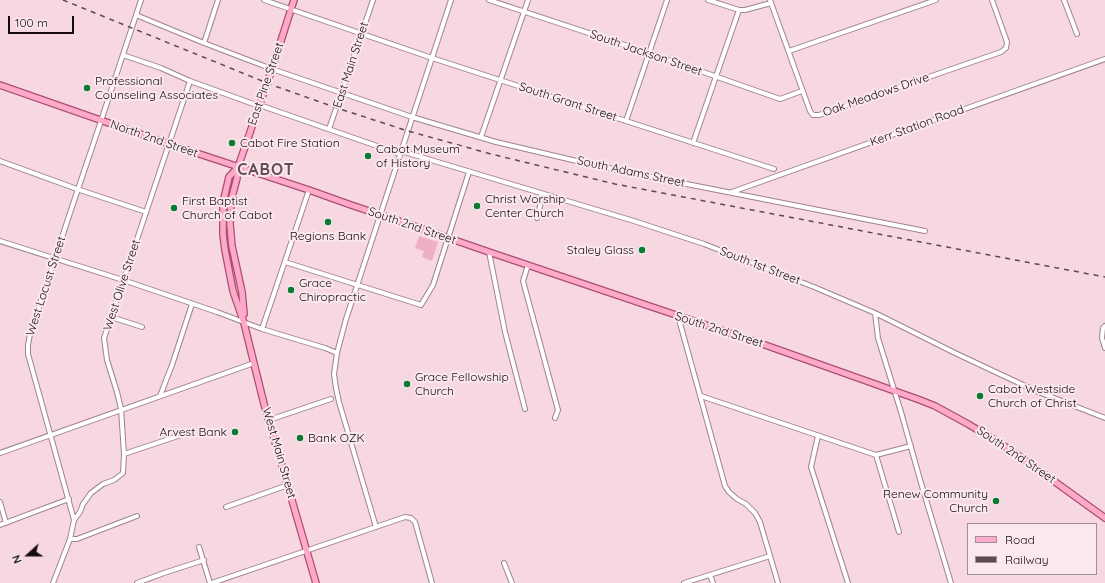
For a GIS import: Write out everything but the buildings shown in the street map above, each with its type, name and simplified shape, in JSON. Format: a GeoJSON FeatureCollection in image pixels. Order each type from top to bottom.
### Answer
{"type":"FeatureCollection","features":[{"type":"Feature","properties":{"kind":"main road","name":"East Pine Street"},"geometry":{"type":"LineString","coordinates":[[238,167],[294,0]]}},
{"type":"Feature","properties":{"kind":"main road","name":"North 2nd Street"},"geometry":{"type":"LineString","coordinates":[[0,84],[101,121],[309,190]]}},
{"type":"Feature","properties":{"kind":"main road","name":"West Main Street"},"geometry":{"type":"LineString","coordinates":[[238,167],[237,178],[231,201],[230,224],[232,246],[242,292],[244,323],[269,420],[316,583]]}},
{"type":"Feature","properties":{"kind":"main road","name":"South 2nd Street"},"geometry":{"type":"LineString","coordinates":[[309,190],[528,266],[768,346],[935,406],[1017,454],[1105,518]]}},
{"type":"Feature","properties":{"kind":"street","name":"West Locust Street"},"geometry":{"type":"LineString","coordinates":[[53,583],[70,539],[74,520],[28,354],[30,334],[141,0]]}},
{"type":"Feature","properties":{"kind":"street"},"geometry":{"type":"LineString","coordinates":[[204,43],[218,0]]}},
{"type":"Feature","properties":{"kind":"street","name":"South Grant Street"},"geometry":{"type":"LineString","coordinates":[[264,0],[432,58],[774,169]]}},
{"type":"Feature","properties":{"kind":"street","name":"East Main Street"},"geometry":{"type":"LineString","coordinates":[[329,129],[373,0]]}},
{"type":"Feature","properties":{"kind":"street"},"geometry":{"type":"LineString","coordinates":[[376,527],[337,395],[334,374],[337,353],[346,318],[450,0]]}},
{"type":"Feature","properties":{"kind":"street","name":"South Jackson Street"},"geometry":{"type":"LineString","coordinates":[[489,0],[649,53],[780,99],[802,91]]}},
{"type":"Feature","properties":{"kind":"street"},"geometry":{"type":"LineString","coordinates":[[481,137],[528,0]]}},
{"type":"Feature","properties":{"kind":"street"},"geometry":{"type":"LineString","coordinates":[[626,121],[667,0]]}},
{"type":"Feature","properties":{"kind":"street"},"geometry":{"type":"LineString","coordinates":[[708,0],[739,10],[745,10],[771,1]]}},
{"type":"Feature","properties":{"kind":"street"},"geometry":{"type":"LineString","coordinates":[[789,51],[936,0]]}},
{"type":"Feature","properties":{"kind":"street","name":"Oak Meadows Drive"},"geometry":{"type":"LineString","coordinates":[[771,1],[810,111],[813,115],[819,115],[1001,52],[1006,48],[1007,42],[992,0]]}},
{"type":"Feature","properties":{"kind":"street"},"geometry":{"type":"LineString","coordinates":[[1064,0],[1077,34]]}},
{"type":"Feature","properties":{"kind":"street"},"geometry":{"type":"LineString","coordinates":[[693,143],[739,10]]}},
{"type":"Feature","properties":{"kind":"street","name":"South Adams Street"},"geometry":{"type":"LineString","coordinates":[[136,15],[272,69],[412,117],[511,146],[581,162],[925,231]]}},
{"type":"Feature","properties":{"kind":"street","name":"South 1st Street"},"geometry":{"type":"LineString","coordinates":[[123,55],[259,106],[400,153],[507,182],[666,231],[808,285],[875,313],[955,354],[1023,385],[1105,418]]}},
{"type":"Feature","properties":{"kind":"street","name":"Kerr Station Road"},"geometry":{"type":"LineString","coordinates":[[730,192],[1105,59]]}},
{"type":"Feature","properties":{"kind":"street","name":"West Olive Street"},"geometry":{"type":"LineString","coordinates":[[74,520],[91,493],[103,484],[124,473],[121,409],[107,360],[104,338],[190,81]]}},
{"type":"Feature","properties":{"kind":"street"},"geometry":{"type":"LineString","coordinates":[[0,162],[146,212]]}},
{"type":"Feature","properties":{"kind":"street"},"geometry":{"type":"LineString","coordinates":[[285,262],[421,305],[433,285],[469,172]]}},
{"type":"Feature","properties":{"kind":"street"},"geometry":{"type":"LineString","coordinates":[[262,329],[309,190]]}},
{"type":"Feature","properties":{"kind":"street"},"geometry":{"type":"LineString","coordinates":[[537,218],[543,194]]}},
{"type":"Feature","properties":{"kind":"street"},"geometry":{"type":"LineString","coordinates":[[0,241],[123,280],[244,323],[337,353]]}},
{"type":"Feature","properties":{"kind":"street"},"geometry":{"type":"LineString","coordinates":[[489,252],[505,332],[525,409]]}},
{"type":"Feature","properties":{"kind":"street"},"geometry":{"type":"LineString","coordinates":[[528,266],[523,281],[558,410],[555,418]]}},
{"type":"Feature","properties":{"kind":"street"},"geometry":{"type":"LineString","coordinates":[[160,396],[192,304]]}},
{"type":"Feature","properties":{"kind":"street"},"geometry":{"type":"LineString","coordinates":[[875,313],[878,338],[950,583]]}},
{"type":"Feature","properties":{"kind":"street"},"geometry":{"type":"LineString","coordinates":[[678,316],[725,486],[737,499],[746,504],[760,522],[778,583]]}},
{"type":"Feature","properties":{"kind":"street"},"geometry":{"type":"LineString","coordinates":[[111,317],[142,326]]}},
{"type":"Feature","properties":{"kind":"street"},"geometry":{"type":"LineString","coordinates":[[1105,326],[1103,328],[1102,338],[1105,348]]}},
{"type":"Feature","properties":{"kind":"street"},"geometry":{"type":"LineString","coordinates":[[0,453],[254,363]]}},
{"type":"Feature","properties":{"kind":"street"},"geometry":{"type":"LineString","coordinates":[[701,396],[876,456],[910,446]]}},
{"type":"Feature","properties":{"kind":"street"},"geometry":{"type":"LineString","coordinates":[[269,420],[331,399]]}},
{"type":"Feature","properties":{"kind":"street"},"geometry":{"type":"LineString","coordinates":[[124,454],[184,434]]}},
{"type":"Feature","properties":{"kind":"street"},"geometry":{"type":"LineString","coordinates":[[818,436],[811,467],[848,583]]}},
{"type":"Feature","properties":{"kind":"street"},"geometry":{"type":"LineString","coordinates":[[876,456],[899,532]]}},
{"type":"Feature","properties":{"kind":"street"},"geometry":{"type":"LineString","coordinates":[[226,507],[288,485]]}},
{"type":"Feature","properties":{"kind":"street"},"geometry":{"type":"LineString","coordinates":[[0,525],[69,499]]}},
{"type":"Feature","properties":{"kind":"street"},"geometry":{"type":"LineString","coordinates":[[0,502],[6,522]]}},
{"type":"Feature","properties":{"kind":"street"},"geometry":{"type":"LineString","coordinates":[[70,539],[77,539],[137,516]]}},
{"type":"Feature","properties":{"kind":"street"},"geometry":{"type":"LineString","coordinates":[[200,547],[211,583],[405,517],[411,518],[415,522],[432,583]]}},
{"type":"Feature","properties":{"kind":"street"},"geometry":{"type":"LineString","coordinates":[[684,583],[770,556]]}},
{"type":"Feature","properties":{"kind":"street"},"geometry":{"type":"LineString","coordinates":[[137,583],[204,560]]}},
{"type":"Feature","properties":{"kind":"street"},"geometry":{"type":"LineString","coordinates":[[504,563],[512,583]]}},
{"type":"Feature","properties":{"kind":"street"},"geometry":{"type":"LineString","coordinates":[[710,575],[713,583]]}},
{"type":"Feature","properties":{"kind":"shaded area"},"geometry":{"type":"Polygon","coordinates":[[[419,236],[438,242],[432,261],[422,257],[424,251],[415,248],[419,236]]]}},
{"type":"Feature","properties":{"kind":"railway"},"geometry":{"type":"LineString","coordinates":[[63,0],[272,85],[408,131],[491,154],[615,184],[1105,277]]}},
{"type":"Feature","properties":{"kind":"place","name":"Professional Counseling Associates"},"geometry":{"type":"Point","coordinates":[87,88]}},
{"type":"Feature","properties":{"kind":"place","name":"Cabot Fire Station"},"geometry":{"type":"Point","coordinates":[232,143]}},
{"type":"Feature","properties":{"kind":"place","name":"Cabot Museum of History"},"geometry":{"type":"Point","coordinates":[368,156]}},
{"type":"Feature","properties":{"kind":"place","name":"Christ Worship Center Church"},"geometry":{"type":"Point","coordinates":[477,206]}},
{"type":"Feature","properties":{"kind":"place","name":"First Baptist Church of Cabot"},"geometry":{"type":"Point","coordinates":[174,208]}},
{"type":"Feature","properties":{"kind":"place","name":"Regions Bank"},"geometry":{"type":"Point","coordinates":[328,222]}},
{"type":"Feature","properties":{"kind":"place","name":"Staley Glass"},"geometry":{"type":"Point","coordinates":[642,250]}},
{"type":"Feature","properties":{"kind":"place","name":"Grace Chiropractic"},"geometry":{"type":"Point","coordinates":[291,290]}},
{"type":"Feature","properties":{"kind":"place","name":"Grace Fellowship Church"},"geometry":{"type":"Point","coordinates":[407,384]}},
{"type":"Feature","properties":{"kind":"place","name":"Cabot Westside Church of Christ"},"geometry":{"type":"Point","coordinates":[980,396]}},
{"type":"Feature","properties":{"kind":"place","name":"Arvest Bank"},"geometry":{"type":"Point","coordinates":[235,432]}},
{"type":"Feature","properties":{"kind":"place","name":"Bank OZK"},"geometry":{"type":"Point","coordinates":[300,438]}},
{"type":"Feature","properties":{"kind":"place","name":"Renew Community Church"},"geometry":{"type":"Point","coordinates":[996,501]}},
{"type":"Feature","properties":{"kind":"district","name":"CABOT"},"geometry":{"type":"Point","coordinates":[266,170]}}]}
